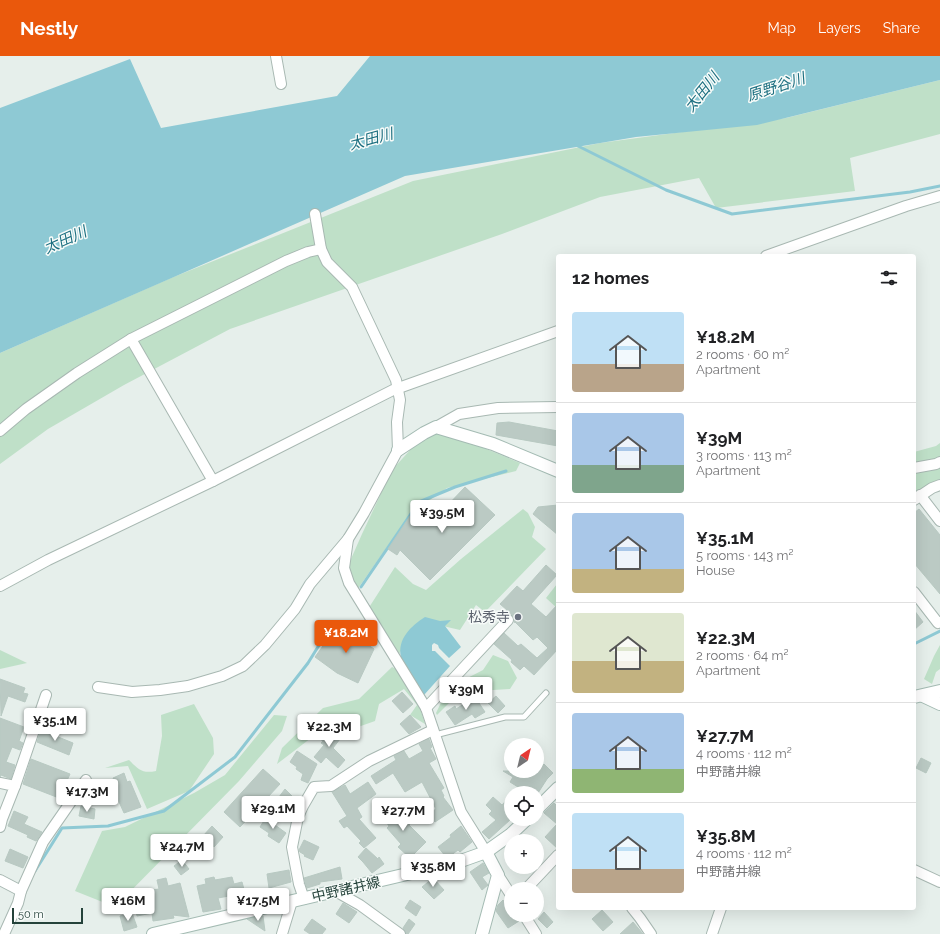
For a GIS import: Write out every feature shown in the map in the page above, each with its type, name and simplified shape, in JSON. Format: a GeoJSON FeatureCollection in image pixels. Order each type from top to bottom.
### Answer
{"type":"FeatureCollection","features":[{"type":"Feature","properties":{"kind":"main road"},"geometry":{"type":"LineString","coordinates":[[398,450],[436,427],[493,444],[556,470]]}},
{"type":"Feature","properties":{"kind":"main road"},"geometry":{"type":"LineString","coordinates":[[918,696],[940,691]]}},
{"type":"Feature","properties":{"kind":"main road"},"geometry":{"type":"LineString","coordinates":[[918,696],[940,704]]}},
{"type":"Feature","properties":{"kind":"main road"},"geometry":{"type":"LineString","coordinates":[[544,802],[556,790]]}},
{"type":"Feature","properties":{"kind":"main road","name":"中野諸井線"},"geometry":{"type":"LineString","coordinates":[[153,934],[292,901],[337,892],[458,862],[486,852],[510,835],[520,826]]}},
{"type":"Feature","properties":{"kind":"main road"},"geometry":{"type":"LineString","coordinates":[[482,934],[498,875],[486,852]]}},
{"type":"Feature","properties":{"kind":"street"},"geometry":{"type":"LineString","coordinates":[[276,56],[281,84]]}},
{"type":"Feature","properties":{"kind":"street"},"geometry":{"type":"LineString","coordinates":[[772,254],[898,209],[940,196]]}},
{"type":"Feature","properties":{"kind":"street"},"geometry":{"type":"LineString","coordinates":[[98,687],[132,692],[188,686],[222,676],[243,666],[265,645],[290,615],[310,584],[348,539],[364,513],[398,450],[397,422],[400,400],[398,388],[388,360],[352,287],[328,262],[321,248],[315,214]]}},
{"type":"Feature","properties":{"kind":"street"},"geometry":{"type":"LineString","coordinates":[[0,431],[39,400],[77,373],[131,339],[286,261],[321,248]]}},
{"type":"Feature","properties":{"kind":"street"},"geometry":{"type":"LineString","coordinates":[[0,586],[61,553],[213,481],[398,388],[427,379],[556,332]]}},
{"type":"Feature","properties":{"kind":"street"},"geometry":{"type":"LineString","coordinates":[[131,339],[213,481]]}},
{"type":"Feature","properties":{"kind":"street"},"geometry":{"type":"LineString","coordinates":[[436,427],[459,414],[498,408],[556,407]]}},
{"type":"Feature","properties":{"kind":"street"},"geometry":{"type":"LineString","coordinates":[[916,468],[940,462]]}},
{"type":"Feature","properties":{"kind":"street"},"geometry":{"type":"LineString","coordinates":[[940,485],[932,488],[917,498],[940,521]]}},
{"type":"Feature","properties":{"kind":"street"},"geometry":{"type":"LineString","coordinates":[[348,539],[344,568],[349,583],[426,708],[461,812],[486,852]]}},
{"type":"Feature","properties":{"kind":"street"},"geometry":{"type":"LineString","coordinates":[[916,595],[938,623],[940,622]]}},
{"type":"Feature","properties":{"kind":"street"},"geometry":{"type":"LineString","coordinates":[[426,708],[508,620]]}},
{"type":"Feature","properties":{"kind":"street"},"geometry":{"type":"LineString","coordinates":[[0,827],[46,695]]}},
{"type":"Feature","properties":{"kind":"street"},"geometry":{"type":"LineString","coordinates":[[304,899],[299,884],[292,847],[298,817],[314,787],[331,786],[369,761],[434,733]]}},
{"type":"Feature","properties":{"kind":"street"},"geometry":{"type":"LineString","coordinates":[[4,934],[18,903],[21,891],[44,842],[86,780]]}},
{"type":"Feature","properties":{"kind":"street"},"geometry":{"type":"LineString","coordinates":[[0,783],[14,786]]}},
{"type":"Feature","properties":{"kind":"street"},"geometry":{"type":"LineString","coordinates":[[533,882],[556,857]]}},
{"type":"Feature","properties":{"kind":"street"},"geometry":{"type":"LineString","coordinates":[[916,871],[940,882]]}},
{"type":"Feature","properties":{"kind":"street"},"geometry":{"type":"LineString","coordinates":[[498,875],[504,884]]}},
{"type":"Feature","properties":{"kind":"street"},"geometry":{"type":"LineString","coordinates":[[0,880],[21,891]]}},
{"type":"Feature","properties":{"kind":"street"},"geometry":{"type":"LineString","coordinates":[[337,892],[360,905],[400,934]]}},
{"type":"Feature","properties":{"kind":"street"},"geometry":{"type":"LineString","coordinates":[[282,934],[292,901]]}},
{"type":"Feature","properties":{"kind":"street"},"geometry":{"type":"LineString","coordinates":[[634,910],[651,934]]}},
{"type":"Feature","properties":{"kind":"street"},"geometry":{"type":"LineString","coordinates":[[712,934],[720,910]]}},
{"type":"Feature","properties":{"kind":"street"},"geometry":{"type":"LineString","coordinates":[[528,922],[536,934]]}},
{"type":"Feature","properties":{"kind":"lane"},"geometry":{"type":"LineString","coordinates":[[434,733],[505,717],[524,717],[546,693]]}},
{"type":"Feature","properties":{"kind":"green space"},"geometry":{"type":"Polygon","coordinates":[[[940,80],[940,134],[850,158],[855,191],[716,208],[699,178],[600,197],[502,234],[230,329],[124,385],[48,429],[0,464],[0,353],[171,278],[413,181],[600,143],[786,118],[940,80]]]}},
{"type":"Feature","properties":{"kind":"green space"},"geometry":{"type":"Polygon","coordinates":[[[436,431],[445,432],[520,463],[516,471],[447,488],[410,514],[357,590],[347,568],[392,470],[412,448],[436,431]]]}},
{"type":"Feature","properties":{"kind":"green space"},"geometry":{"type":"Polygon","coordinates":[[[940,443],[940,486],[916,500],[916,451],[936,446],[940,443]]]}},
{"type":"Feature","properties":{"kind":"green space"},"geometry":{"type":"Polygon","coordinates":[[[523,509],[528,513],[535,527],[532,537],[546,549],[485,612],[476,605],[460,630],[430,623],[406,643],[399,654],[386,643],[368,609],[395,567],[413,584],[426,590],[461,559],[523,509]]]}},
{"type":"Feature","properties":{"kind":"green space"},"geometry":{"type":"Polygon","coordinates":[[[556,585],[556,607],[546,598],[556,585]]]}},
{"type":"Feature","properties":{"kind":"green space"},"geometry":{"type":"Polygon","coordinates":[[[940,645],[940,669],[936,672],[932,684],[924,679],[940,645]]]}},
{"type":"Feature","properties":{"kind":"green space"},"geometry":{"type":"Polygon","coordinates":[[[0,650],[27,663],[0,669],[0,650]]]}},
{"type":"Feature","properties":{"kind":"green space"},"geometry":{"type":"Polygon","coordinates":[[[493,655],[508,661],[517,678],[510,689],[460,692],[437,715],[436,713],[448,688],[483,670],[493,655]]]}},
{"type":"Feature","properties":{"kind":"green space"},"geometry":{"type":"Polygon","coordinates":[[[392,667],[400,671],[407,688],[420,708],[425,724],[410,715],[417,705],[404,689],[379,704],[375,721],[358,727],[325,725],[311,738],[277,764],[282,748],[323,708],[359,699],[392,667]]]}},
{"type":"Feature","properties":{"kind":"green space"},"geometry":{"type":"Polygon","coordinates":[[[194,704],[213,738],[214,754],[189,791],[147,809],[128,766],[105,768],[129,760],[141,770],[147,772],[156,771],[162,736],[161,715],[194,704]]]}},
{"type":"Feature","properties":{"kind":"green space"},"geometry":{"type":"Polygon","coordinates":[[[274,715],[287,716],[282,731],[239,781],[115,907],[75,891],[102,831],[125,827],[194,793],[225,775],[274,715]]]}},
{"type":"Feature","properties":{"kind":"water"},"geometry":{"type":"Polygon","coordinates":[[[370,56],[940,56],[940,80],[757,125],[636,137],[405,176],[0,353],[0,108],[130,59],[161,128],[337,96],[370,56]]]}},
{"type":"Feature","properties":{"kind":"water"},"geometry":{"type":"Polygon","coordinates":[[[425,617],[440,621],[451,620],[445,626],[461,647],[449,658],[438,645],[434,643],[432,645],[432,651],[435,651],[450,666],[424,695],[404,665],[400,650],[406,634],[425,617]]]}},
{"type":"Feature","properties":{"kind":"building"},"geometry":{"type":"Polygon","coordinates":[[[509,422],[556,431],[556,446],[496,435],[497,423],[509,422]]]}},
{"type":"Feature","properties":{"kind":"building"},"geometry":{"type":"Polygon","coordinates":[[[465,487],[495,515],[430,580],[400,550],[397,555],[388,549],[410,516],[427,527],[465,487]]]}},
{"type":"Feature","properties":{"kind":"building"},"geometry":{"type":"Polygon","coordinates":[[[556,505],[556,533],[533,514],[538,507],[556,505]]]}},
{"type":"Feature","properties":{"kind":"building"},"geometry":{"type":"Polygon","coordinates":[[[919,509],[940,535],[940,594],[916,565],[916,511],[919,509]]]}},
{"type":"Feature","properties":{"kind":"building","name":"松秀寺"},"geometry":{"type":"Polygon","coordinates":[[[546,565],[556,574],[556,576],[531,604],[546,617],[556,606],[556,651],[534,675],[524,666],[520,670],[511,662],[512,660],[494,644],[504,633],[518,646],[521,644],[537,658],[548,648],[537,637],[533,640],[515,623],[513,616],[505,614],[507,610],[500,604],[517,586],[523,591],[546,565]]]}},
{"type":"Feature","properties":{"kind":"building"},"geometry":{"type":"Polygon","coordinates":[[[916,613],[923,622],[916,628],[916,613]]]}},
{"type":"Feature","properties":{"kind":"building"},"geometry":{"type":"Polygon","coordinates":[[[338,625],[374,649],[358,683],[337,673],[315,657],[338,625]]]}},
{"type":"Feature","properties":{"kind":"building"},"geometry":{"type":"Polygon","coordinates":[[[0,679],[25,688],[23,693],[28,694],[25,702],[8,696],[1,716],[0,679]]]}},
{"type":"Feature","properties":{"kind":"building"},"geometry":{"type":"Polygon","coordinates":[[[402,692],[413,704],[403,713],[392,701],[402,692]]]}},
{"type":"Feature","properties":{"kind":"building"},"geometry":{"type":"Polygon","coordinates":[[[496,696],[505,706],[498,713],[488,703],[496,696]]]}},
{"type":"Feature","properties":{"kind":"building"},"geometry":{"type":"Polygon","coordinates":[[[475,697],[485,712],[475,718],[472,714],[455,725],[446,712],[455,706],[456,709],[475,697]]]}},
{"type":"Feature","properties":{"kind":"building"},"geometry":{"type":"Polygon","coordinates":[[[410,715],[421,727],[409,734],[400,724],[410,715]]]}},
{"type":"Feature","properties":{"kind":"building"},"geometry":{"type":"Polygon","coordinates":[[[0,718],[24,727],[19,741],[23,743],[20,750],[12,747],[6,762],[15,765],[11,779],[1,775],[0,777],[0,718]]]}},
{"type":"Feature","properties":{"kind":"building"},"geometry":{"type":"Polygon","coordinates":[[[325,727],[340,739],[333,748],[345,760],[338,768],[326,757],[321,763],[314,757],[324,745],[321,743],[323,741],[317,737],[325,727]]]}},
{"type":"Feature","properties":{"kind":"building"},"geometry":{"type":"Polygon","coordinates":[[[41,730],[73,743],[69,755],[37,742],[41,730]]]}},
{"type":"Feature","properties":{"kind":"building"},"geometry":{"type":"Polygon","coordinates":[[[429,739],[432,747],[430,748],[436,759],[429,763],[444,788],[441,790],[444,796],[443,797],[453,810],[435,822],[429,814],[436,809],[422,782],[405,792],[393,773],[376,784],[371,776],[396,760],[394,756],[404,751],[409,759],[423,751],[419,744],[429,739]]]}},
{"type":"Feature","properties":{"kind":"building"},"geometry":{"type":"Polygon","coordinates":[[[297,751],[317,764],[308,783],[301,780],[303,774],[290,762],[297,751]]]}},
{"type":"Feature","properties":{"kind":"building"},"geometry":{"type":"Polygon","coordinates":[[[921,758],[931,763],[926,773],[916,768],[921,758]]]}},
{"type":"Feature","properties":{"kind":"building"},"geometry":{"type":"Polygon","coordinates":[[[31,759],[70,774],[59,798],[23,784],[31,759]]]}},
{"type":"Feature","properties":{"kind":"building"},"geometry":{"type":"Polygon","coordinates":[[[544,764],[553,773],[542,786],[516,786],[510,782],[512,778],[544,778],[544,764]]]}},
{"type":"Feature","properties":{"kind":"building"},"geometry":{"type":"Polygon","coordinates":[[[263,769],[280,784],[240,827],[224,812],[263,769]]]}},
{"type":"Feature","properties":{"kind":"building"},"geometry":{"type":"Polygon","coordinates":[[[124,773],[127,782],[130,781],[141,807],[124,813],[112,786],[115,782],[113,778],[124,773]]]}},
{"type":"Feature","properties":{"kind":"building"},"geometry":{"type":"Polygon","coordinates":[[[368,782],[376,794],[357,808],[362,817],[359,819],[376,838],[364,848],[359,843],[361,841],[347,826],[344,828],[339,821],[347,816],[332,792],[345,785],[350,794],[368,782]]]}},
{"type":"Feature","properties":{"kind":"building"},"geometry":{"type":"Polygon","coordinates":[[[285,789],[295,799],[285,809],[276,801],[285,789]]]}},
{"type":"Feature","properties":{"kind":"building"},"geometry":{"type":"Polygon","coordinates":[[[493,797],[502,805],[504,803],[504,825],[489,839],[482,832],[496,820],[489,814],[492,811],[486,805],[493,797]]]}},
{"type":"Feature","properties":{"kind":"building"},"geometry":{"type":"Polygon","coordinates":[[[554,803],[556,805],[556,823],[544,813],[554,803]]]}},
{"type":"Feature","properties":{"kind":"building"},"geometry":{"type":"Polygon","coordinates":[[[393,805],[410,824],[409,825],[426,842],[410,858],[398,847],[401,844],[387,828],[389,826],[382,816],[393,805]]]}},
{"type":"Feature","properties":{"kind":"building"},"geometry":{"type":"Polygon","coordinates":[[[81,806],[95,809],[94,819],[79,816],[81,806]]]}},
{"type":"Feature","properties":{"kind":"building"},"geometry":{"type":"Polygon","coordinates":[[[14,811],[28,817],[24,824],[42,832],[36,841],[27,837],[28,835],[8,826],[14,811]]]}},
{"type":"Feature","properties":{"kind":"building"},"geometry":{"type":"Polygon","coordinates":[[[267,816],[277,822],[275,825],[286,833],[279,843],[268,836],[269,833],[260,827],[267,816]]]}},
{"type":"Feature","properties":{"kind":"building"},"geometry":{"type":"Polygon","coordinates":[[[556,825],[556,847],[545,837],[556,825]]]}},
{"type":"Feature","properties":{"kind":"building"},"geometry":{"type":"Polygon","coordinates":[[[212,826],[223,837],[214,847],[203,836],[212,826]]]}},
{"type":"Feature","properties":{"kind":"building"},"geometry":{"type":"Polygon","coordinates":[[[461,826],[472,842],[460,852],[458,850],[446,857],[438,847],[451,837],[450,835],[461,826]]]}},
{"type":"Feature","properties":{"kind":"building"},"geometry":{"type":"Polygon","coordinates":[[[304,840],[319,847],[313,860],[304,856],[305,855],[299,850],[304,840]]]}},
{"type":"Feature","properties":{"kind":"building"},"geometry":{"type":"Polygon","coordinates":[[[366,848],[378,859],[379,857],[384,864],[372,873],[358,857],[366,848]]]}},
{"type":"Feature","properties":{"kind":"building"},"geometry":{"type":"Polygon","coordinates":[[[10,849],[28,857],[23,868],[5,861],[10,849]]]}},
{"type":"Feature","properties":{"kind":"building"},"geometry":{"type":"Polygon","coordinates":[[[182,860],[189,869],[181,875],[174,866],[182,860]]]}},
{"type":"Feature","properties":{"kind":"building"},"geometry":{"type":"Polygon","coordinates":[[[483,863],[489,873],[482,877],[488,885],[482,890],[470,872],[483,863]]]}},
{"type":"Feature","properties":{"kind":"building"},"geometry":{"type":"Polygon","coordinates":[[[340,867],[342,879],[320,882],[320,884],[307,888],[304,878],[340,867]]]}},
{"type":"Feature","properties":{"kind":"building"},"geometry":{"type":"Polygon","coordinates":[[[289,870],[291,882],[269,888],[267,874],[289,870]]]}},
{"type":"Feature","properties":{"kind":"building"},"geometry":{"type":"Polygon","coordinates":[[[214,877],[215,880],[232,877],[234,884],[242,882],[245,893],[218,898],[221,909],[203,912],[197,886],[206,884],[205,879],[214,877]]]}},
{"type":"Feature","properties":{"kind":"building"},"geometry":{"type":"Polygon","coordinates":[[[166,878],[168,886],[180,883],[189,917],[173,915],[174,918],[153,921],[152,913],[137,916],[134,902],[149,899],[147,891],[159,889],[157,880],[166,878]]]}},
{"type":"Feature","properties":{"kind":"building"},"geometry":{"type":"Polygon","coordinates":[[[433,878],[444,890],[434,899],[422,887],[433,878]]]}},
{"type":"Feature","properties":{"kind":"building"},"geometry":{"type":"Polygon","coordinates":[[[410,900],[421,907],[416,916],[405,908],[410,900]]]}},
{"type":"Feature","properties":{"kind":"building"},"geometry":{"type":"Polygon","coordinates":[[[503,900],[504,901],[504,922],[517,922],[508,928],[496,911],[498,905],[503,900]]]}},
{"type":"Feature","properties":{"kind":"building"},"geometry":{"type":"Polygon","coordinates":[[[343,903],[357,912],[349,923],[336,914],[343,903]]]}},
{"type":"Feature","properties":{"kind":"building"},"geometry":{"type":"Polygon","coordinates":[[[602,910],[613,922],[603,931],[592,919],[602,910]]]}},
{"type":"Feature","properties":{"kind":"building"},"geometry":{"type":"Polygon","coordinates":[[[544,912],[553,922],[547,928],[541,922],[544,922],[544,912]]]}},
{"type":"Feature","properties":{"kind":"building"},"geometry":{"type":"Polygon","coordinates":[[[132,913],[137,927],[124,931],[120,916],[132,913]]]}},
{"type":"Feature","properties":{"kind":"building"},"geometry":{"type":"Polygon","coordinates":[[[263,916],[265,931],[247,919],[263,916]]]}},
{"type":"Feature","properties":{"kind":"building"},"geometry":{"type":"Polygon","coordinates":[[[312,919],[326,929],[322,934],[310,934],[304,930],[312,919]]]}},
{"type":"Feature","properties":{"kind":"building"},"geometry":{"type":"Polygon","coordinates":[[[409,919],[415,924],[408,934],[406,934],[403,928],[409,919]]]}},
{"type":"Feature","properties":{"kind":"building"},"geometry":{"type":"Polygon","coordinates":[[[633,922],[643,934],[620,934],[633,922]]]}},
{"type":"Feature","properties":{"kind":"waterway"},"geometry":{"type":"LineString","coordinates":[[576,145],[666,190],[732,214],[910,192],[940,186]]}},
{"type":"Feature","properties":{"kind":"waterway"},"geometry":{"type":"LineString","coordinates":[[361,587],[419,502],[455,487],[506,471]]}},
{"type":"Feature","properties":{"kind":"waterway"},"geometry":{"type":"LineString","coordinates":[[35,871],[62,828],[108,826],[164,811],[235,757],[308,663],[329,629]]}},
{"type":"Feature","properties":{"kind":"waterway"},"geometry":{"type":"LineString","coordinates":[[916,643],[940,631]]}},
{"type":"Feature","properties":{"kind":"place","name":"松秀寺"},"geometry":{"type":"Point","coordinates":[518,617]}},
{"type":"Feature","properties":{"kind":"water label","name":"原野谷川"},"geometry":{"type":"Point","coordinates":[776,87]}},
{"type":"Feature","properties":{"kind":"water label","name":"太田川"},"geometry":{"type":"Point","coordinates":[702,92]}},
{"type":"Feature","properties":{"kind":"water label","name":"太田川"},"geometry":{"type":"Point","coordinates":[371,139]}},
{"type":"Feature","properties":{"kind":"water label","name":"太田川"},"geometry":{"type":"Point","coordinates":[65,240]}}]}
